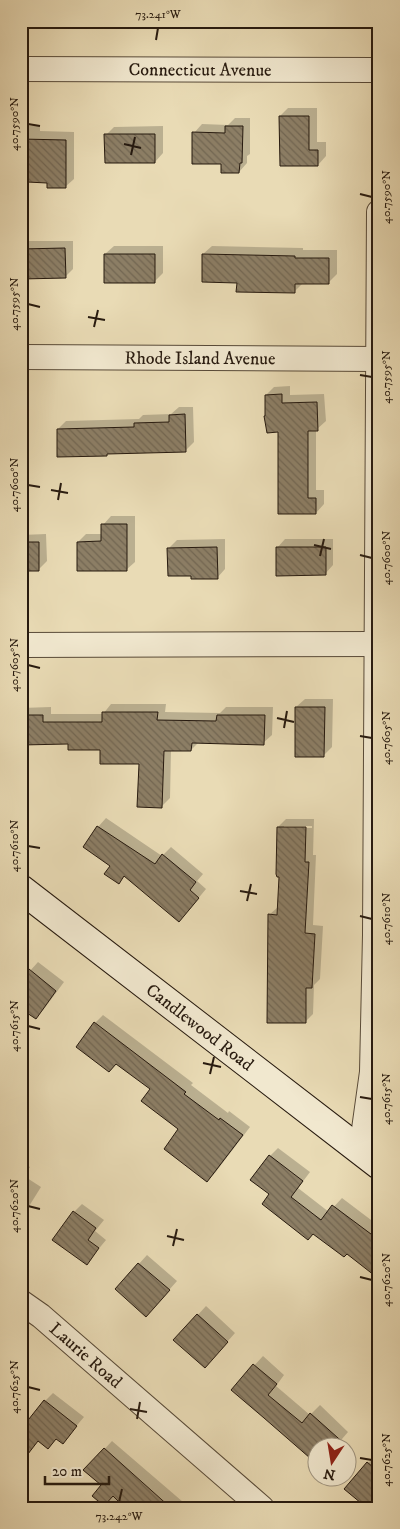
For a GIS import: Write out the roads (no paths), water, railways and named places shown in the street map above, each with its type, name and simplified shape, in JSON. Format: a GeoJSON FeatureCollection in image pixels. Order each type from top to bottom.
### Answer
{"type":"FeatureCollection","features":[{"type":"Feature","properties":{"kind":"street","name":"Connecticut Avenue"},"geometry":{"type":"LineString","coordinates":[[21,69],[379,70]]}},
{"type":"Feature","properties":{"kind":"street"},"geometry":{"type":"LineString","coordinates":[[370,1158],[377,935],[379,212]]}},
{"type":"Feature","properties":{"kind":"street","name":"Rhode Island Avenue"},"geometry":{"type":"LineString","coordinates":[[21,357],[378,359]]}},
{"type":"Feature","properties":{"kind":"street"},"geometry":{"type":"LineString","coordinates":[[21,645],[378,644]]}},
{"type":"Feature","properties":{"kind":"street","name":"Candlewood Road"},"geometry":{"type":"LineString","coordinates":[[21,889],[370,1158]]}},
{"type":"Feature","properties":{"kind":"street","name":"Laurie Road"},"geometry":{"type":"LineString","coordinates":[[21,1302],[41,1316],[262,1508]]}}]}
